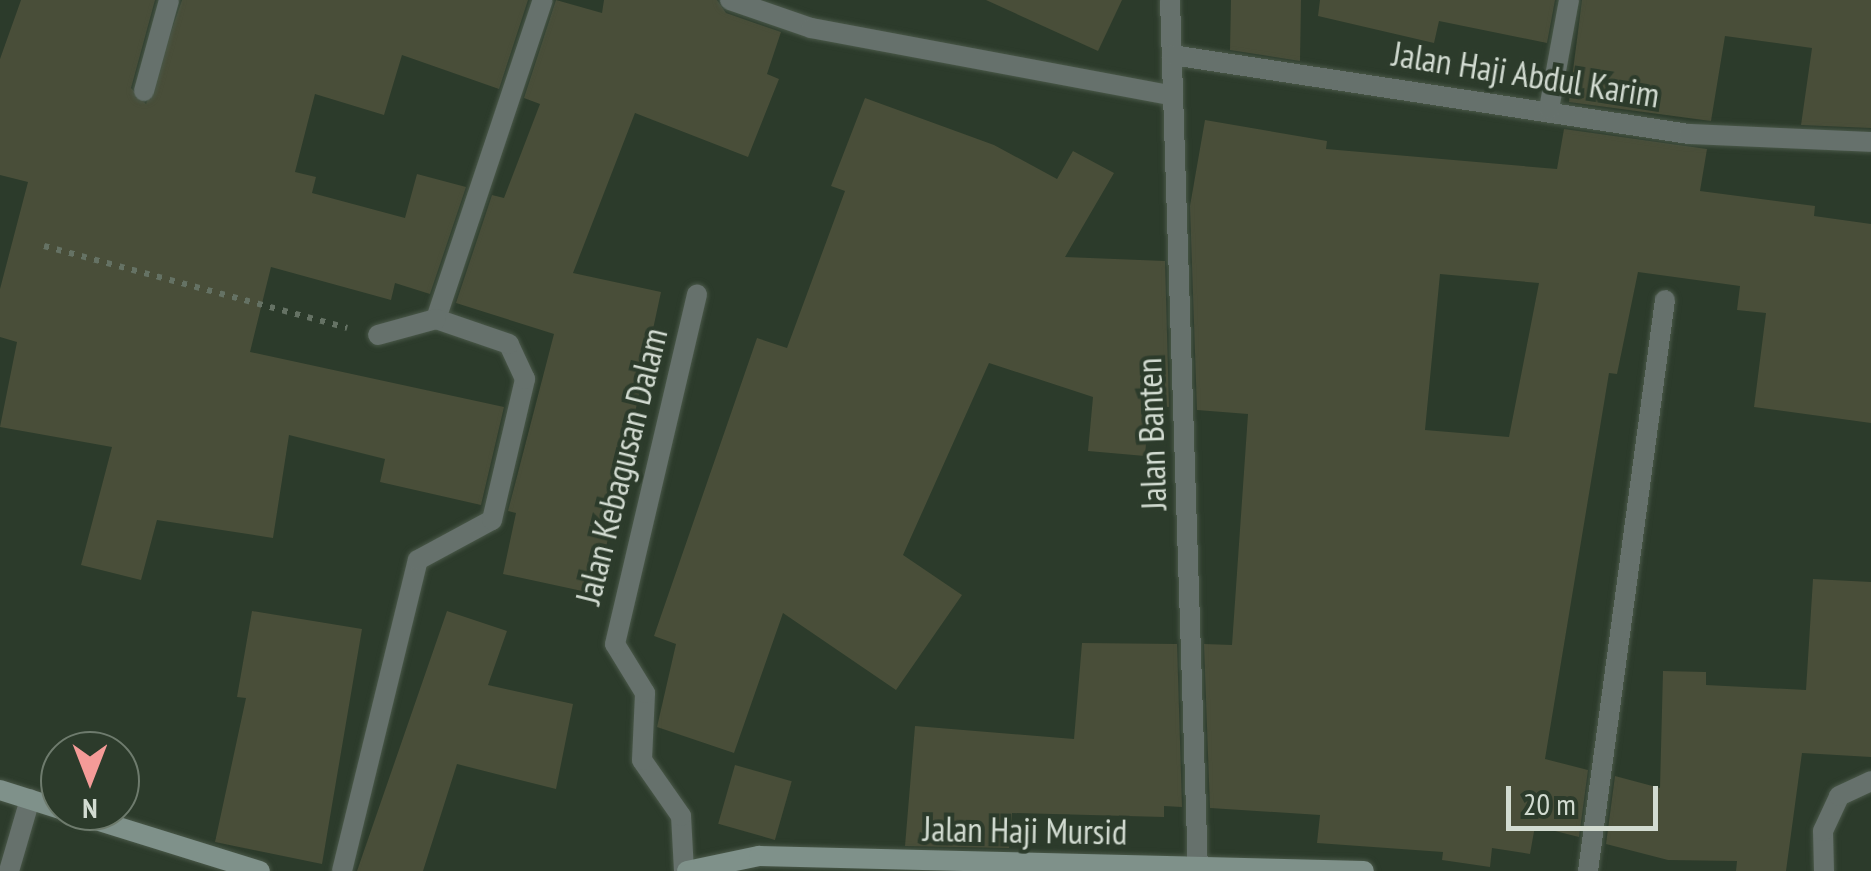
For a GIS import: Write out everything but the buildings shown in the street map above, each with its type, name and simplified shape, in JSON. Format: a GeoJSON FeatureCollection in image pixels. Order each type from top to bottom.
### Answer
{"type":"FeatureCollection","features":[{"type":"Feature","properties":{"kind":"street"},"geometry":{"type":"LineString","coordinates":[[144,91],[169,0]]}},
{"type":"Feature","properties":{"kind":"street"},"geometry":{"type":"LineString","coordinates":[[436,319],[543,0]]}},
{"type":"Feature","properties":{"kind":"street"},"geometry":{"type":"LineString","coordinates":[[730,0],[811,28],[1173,96]]}},
{"type":"Feature","properties":{"kind":"street","name":"Jalan Banten"},"geometry":{"type":"LineString","coordinates":[[1170,0],[1197,869]]}},
{"type":"Feature","properties":{"kind":"street"},"geometry":{"type":"LineString","coordinates":[[1548,109],[1569,0]]}},
{"type":"Feature","properties":{"kind":"street","name":"Jalan Haji Abdul Karim"},"geometry":{"type":"LineString","coordinates":[[1172,55],[1548,109],[1690,134],[1871,142]]}},
{"type":"Feature","properties":{"kind":"street","name":"Jalan Kebagusan Dalam"},"geometry":{"type":"LineString","coordinates":[[686,871],[681,816],[642,760],[645,693],[615,644],[697,294]]}},
{"type":"Feature","properties":{"kind":"street"},"geometry":{"type":"LineString","coordinates":[[1588,871],[1665,300]]}},
{"type":"Feature","properties":{"kind":"street"},"geometry":{"type":"LineString","coordinates":[[342,871],[418,560],[492,520],[525,379],[509,344],[436,319],[378,335]]}},
{"type":"Feature","properties":{"kind":"street"},"geometry":{"type":"LineString","coordinates":[[1824,871],[1824,831],[1840,796],[1871,782]]}},
{"type":"Feature","properties":{"kind":"street"},"geometry":{"type":"LineString","coordinates":[[0,790],[40,802]]}},
{"type":"Feature","properties":{"kind":"street"},"geometry":{"type":"LineString","coordinates":[[9,871],[30,799]]}},
{"type":"Feature","properties":{"kind":"street"},"geometry":{"type":"LineString","coordinates":[[131,831],[260,871]]}},
{"type":"Feature","properties":{"kind":"street","name":"Jalan Haji Mursid"},"geometry":{"type":"LineString","coordinates":[[686,871],[759,856],[1364,871]]}},
{"type":"Feature","properties":{"kind":"path"},"geometry":{"type":"LineString","coordinates":[[44,246],[378,335]]}}]}
